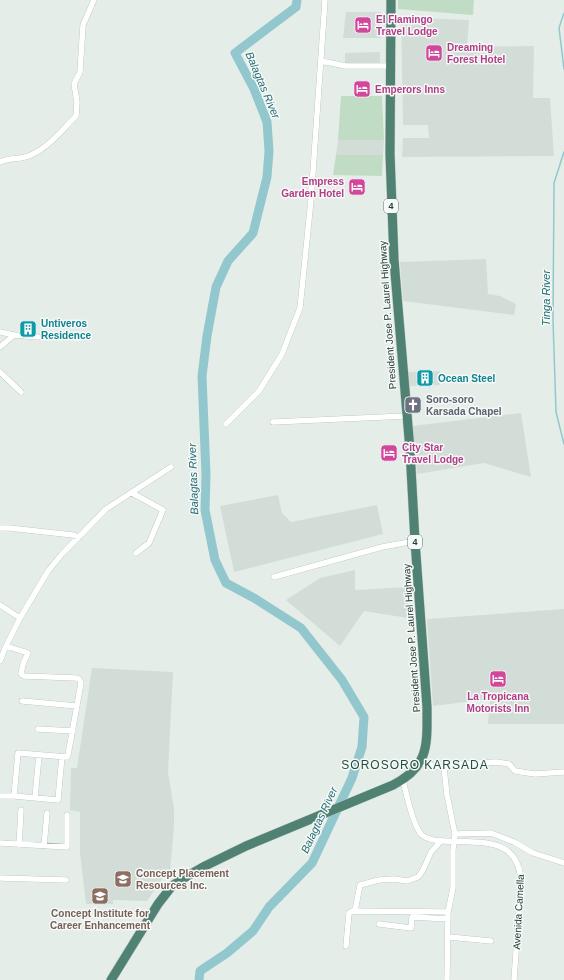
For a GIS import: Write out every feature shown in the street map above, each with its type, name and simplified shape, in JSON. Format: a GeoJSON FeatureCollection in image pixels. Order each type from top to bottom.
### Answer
{"type":"FeatureCollection","features":[{"type":"Feature","properties":{"kind":"highway","name":"President Jose P. Laurel Highway"},"geometry":{"type":"LineString","coordinates":[[111,980],[158,904],[172,886],[205,866],[246,846],[345,806],[403,780],[413,773],[420,763],[424,750],[427,707],[414,541],[410,450],[406,416],[392,226],[390,140],[391,0]]}},
{"type":"Feature","properties":{"kind":"street"},"geometry":{"type":"LineString","coordinates":[[0,162],[29,156],[44,148],[76,116],[77,102],[74,84],[80,72],[83,24],[94,0]]}},
{"type":"Feature","properties":{"kind":"street"},"geometry":{"type":"LineString","coordinates":[[226,424],[259,391],[282,354],[300,308],[311,200],[325,0]]}},
{"type":"Feature","properties":{"kind":"street"},"geometry":{"type":"LineString","coordinates":[[321,61],[346,66],[391,66]]}},
{"type":"Feature","properties":{"kind":"street"},"geometry":{"type":"LineString","coordinates":[[0,332],[38,338]]}},
{"type":"Feature","properties":{"kind":"street"},"geometry":{"type":"LineString","coordinates":[[0,347],[14,335]]}},
{"type":"Feature","properties":{"kind":"street"},"geometry":{"type":"LineString","coordinates":[[0,372],[21,392]]}},
{"type":"Feature","properties":{"kind":"street"},"geometry":{"type":"LineString","coordinates":[[273,422],[406,416]]}},
{"type":"Feature","properties":{"kind":"street"},"geometry":{"type":"LineString","coordinates":[[0,661],[20,618],[48,571],[62,554],[106,509],[171,467]]}},
{"type":"Feature","properties":{"kind":"street"},"geometry":{"type":"LineString","coordinates":[[132,493],[163,510],[149,543],[136,553]]}},
{"type":"Feature","properties":{"kind":"street"},"geometry":{"type":"LineString","coordinates":[[0,528],[73,535],[79,537]]}},
{"type":"Feature","properties":{"kind":"street"},"geometry":{"type":"LineString","coordinates":[[274,577],[382,547],[414,541]]}},
{"type":"Feature","properties":{"kind":"street"},"geometry":{"type":"LineString","coordinates":[[0,605],[20,618]]}},
{"type":"Feature","properties":{"kind":"street"},"geometry":{"type":"LineString","coordinates":[[6,646],[28,653],[21,672],[24,676],[76,678],[79,679],[80,684],[73,731],[67,757],[18,753],[14,796]]}},
{"type":"Feature","properties":{"kind":"street"},"geometry":{"type":"LineString","coordinates":[[22,701],[76,706]]}},
{"type":"Feature","properties":{"kind":"street"},"geometry":{"type":"LineString","coordinates":[[38,729],[73,731]]}},
{"type":"Feature","properties":{"kind":"street"},"geometry":{"type":"LineString","coordinates":[[35,798],[39,755]]}},
{"type":"Feature","properties":{"kind":"street"},"geometry":{"type":"LineString","coordinates":[[0,796],[58,800],[62,756]]}},
{"type":"Feature","properties":{"kind":"street"},"geometry":{"type":"LineString","coordinates":[[420,763],[444,768],[459,764],[496,762],[509,764],[515,772],[535,774],[564,772]]}},
{"type":"Feature","properties":{"kind":"street"},"geometry":{"type":"LineString","coordinates":[[444,768],[455,834],[453,850],[453,888],[448,915],[448,980]]}},
{"type":"Feature","properties":{"kind":"street","name":"Avenida Camella"},"geometry":{"type":"LineString","coordinates":[[403,780],[416,826],[421,834],[428,838],[441,841],[493,844],[508,850],[518,863],[521,871],[521,883],[514,980]]}},
{"type":"Feature","properties":{"kind":"street"},"geometry":{"type":"LineString","coordinates":[[19,845],[21,810]]}},
{"type":"Feature","properties":{"kind":"street"},"geometry":{"type":"LineString","coordinates":[[44,846],[47,813]]}},
{"type":"Feature","properties":{"kind":"street"},"geometry":{"type":"LineString","coordinates":[[0,843],[66,847],[66,815]]}},
{"type":"Feature","properties":{"kind":"street"},"geometry":{"type":"LineString","coordinates":[[455,834],[491,834],[514,842],[533,853],[564,864]]}},
{"type":"Feature","properties":{"kind":"street"},"geometry":{"type":"LineString","coordinates":[[355,911],[360,885],[379,880],[394,879],[407,881],[418,877],[423,870],[431,852],[441,841]]}},
{"type":"Feature","properties":{"kind":"street"},"geometry":{"type":"LineString","coordinates":[[0,878],[66,880]]}},
{"type":"Feature","properties":{"kind":"street"},"geometry":{"type":"LineString","coordinates":[[346,946],[349,913],[352,911],[448,915]]}},
{"type":"Feature","properties":{"kind":"street"},"geometry":{"type":"LineString","coordinates":[[379,924],[411,928],[412,917],[448,915]]}},
{"type":"Feature","properties":{"kind":"street"},"geometry":{"type":"LineString","coordinates":[[449,937],[491,941]]}},
{"type":"Feature","properties":{"kind":"shaded area","name":"El Flamingo Travel Lodge"},"geometry":{"type":"Polygon","coordinates":[[[346,12],[381,12],[381,38],[343,38],[346,12]]]}},
{"type":"Feature","properties":{"kind":"shaded area"},"geometry":{"type":"Polygon","coordinates":[[[401,17],[469,20],[467,47],[534,46],[533,98],[550,98],[554,156],[402,157],[403,138],[429,138],[428,125],[403,125],[401,17]]]}},
{"type":"Feature","properties":{"kind":"shaded area"},"geometry":{"type":"Polygon","coordinates":[[[380,52],[380,65],[345,65],[345,53],[380,52]]]}},
{"type":"Feature","properties":{"kind":"shaded area"},"geometry":{"type":"Polygon","coordinates":[[[338,140],[384,140],[383,155],[336,155],[338,140]]]}},
{"type":"Feature","properties":{"kind":"shaded area"},"geometry":{"type":"Polygon","coordinates":[[[486,259],[488,294],[500,296],[516,304],[514,315],[403,301],[400,262],[486,259]]]}},
{"type":"Feature","properties":{"kind":"shaded area","name":"Ocean Steel"},"geometry":{"type":"Polygon","coordinates":[[[440,371],[440,385],[410,386],[408,372],[440,371]]]}},
{"type":"Feature","properties":{"kind":"shaded area"},"geometry":{"type":"Polygon","coordinates":[[[521,413],[531,477],[484,463],[417,474],[412,426],[521,413]]]}},
{"type":"Feature","properties":{"kind":"shaded area"},"geometry":{"type":"Polygon","coordinates":[[[278,495],[282,513],[291,522],[377,505],[383,534],[234,572],[220,506],[278,495]]]}},
{"type":"Feature","properties":{"kind":"shaded area"},"geometry":{"type":"Polygon","coordinates":[[[355,570],[355,590],[407,587],[408,618],[364,611],[340,646],[286,600],[320,578],[355,570]]]}},
{"type":"Feature","properties":{"kind":"shaded area"},"geometry":{"type":"Polygon","coordinates":[[[564,609],[564,724],[488,724],[490,699],[433,706],[427,619],[564,609]]]}},
{"type":"Feature","properties":{"kind":"shaded area"},"geometry":{"type":"Polygon","coordinates":[[[92,668],[173,672],[168,772],[174,809],[170,872],[164,876],[147,901],[113,900],[113,904],[86,904],[80,853],[80,812],[70,810],[71,768],[77,768],[92,668]]]}},
{"type":"Feature","properties":{"kind":"green space"},"geometry":{"type":"Polygon","coordinates":[[[398,0],[474,0],[473,15],[398,9],[398,0]]]}},
{"type":"Feature","properties":{"kind":"green space"},"geometry":{"type":"Polygon","coordinates":[[[341,96],[382,96],[384,140],[338,140],[341,96]]]}},
{"type":"Feature","properties":{"kind":"green space"},"geometry":{"type":"Polygon","coordinates":[[[336,155],[383,155],[382,176],[333,175],[336,155]]]}},
{"type":"Feature","properties":{"kind":"waterway","name":"Balagtas River"},"geometry":{"type":"LineString","coordinates":[[199,980],[200,971],[227,953],[253,931],[269,907],[312,863],[352,778],[362,747],[364,717],[342,680],[301,628],[254,598],[226,583],[215,560],[205,510],[206,475],[202,376],[207,336],[216,287],[228,261],[253,233],[267,177],[269,151],[267,122],[254,89],[235,53],[296,7],[297,0]]}},
{"type":"Feature","properties":{"kind":"waterway","name":"Tinga River"},"geometry":{"type":"LineString","coordinates":[[564,13],[559,28],[564,69]]}},
{"type":"Feature","properties":{"kind":"waterway","name":"Tinga River"},"geometry":{"type":"LineString","coordinates":[[564,152],[554,183],[553,320],[556,412],[564,444]]}},
{"type":"Feature","properties":{"kind":"place","name":"El Flamingo Travel Lodge"},"geometry":{"type":"Point","coordinates":[363,25]}},
{"type":"Feature","properties":{"kind":"place","name":"Dreaming Forest Hotel"},"geometry":{"type":"Point","coordinates":[434,53]}},
{"type":"Feature","properties":{"kind":"place","name":"Emperors Inns"},"geometry":{"type":"Point","coordinates":[362,89]}},
{"type":"Feature","properties":{"kind":"place","name":"Empress Garden Hotel"},"geometry":{"type":"Point","coordinates":[357,187]}},
{"type":"Feature","properties":{"kind":"place","name":"Untiveros Residence"},"geometry":{"type":"Point","coordinates":[28,329]}},
{"type":"Feature","properties":{"kind":"place","name":"Ocean Steel"},"geometry":{"type":"Point","coordinates":[425,378]}},
{"type":"Feature","properties":{"kind":"place","name":"Soro-soro Karsada Chapel"},"geometry":{"type":"Point","coordinates":[413,405]}},
{"type":"Feature","properties":{"kind":"place","name":"City Star Travel Lodge"},"geometry":{"type":"Point","coordinates":[389,453]}},
{"type":"Feature","properties":{"kind":"place","name":"La Tropicana Motorists Inn"},"geometry":{"type":"Point","coordinates":[498,679]}},
{"type":"Feature","properties":{"kind":"place","name":"Concept Placement Resources Inc."},"geometry":{"type":"Point","coordinates":[123,879]}},
{"type":"Feature","properties":{"kind":"place","name":"Concept Institute for Career Enhancement"},"geometry":{"type":"Point","coordinates":[100,896]}},
{"type":"Feature","properties":{"kind":"district","name":"SOROSORO KARSADA"},"geometry":{"type":"Point","coordinates":[415,765]}}]}
